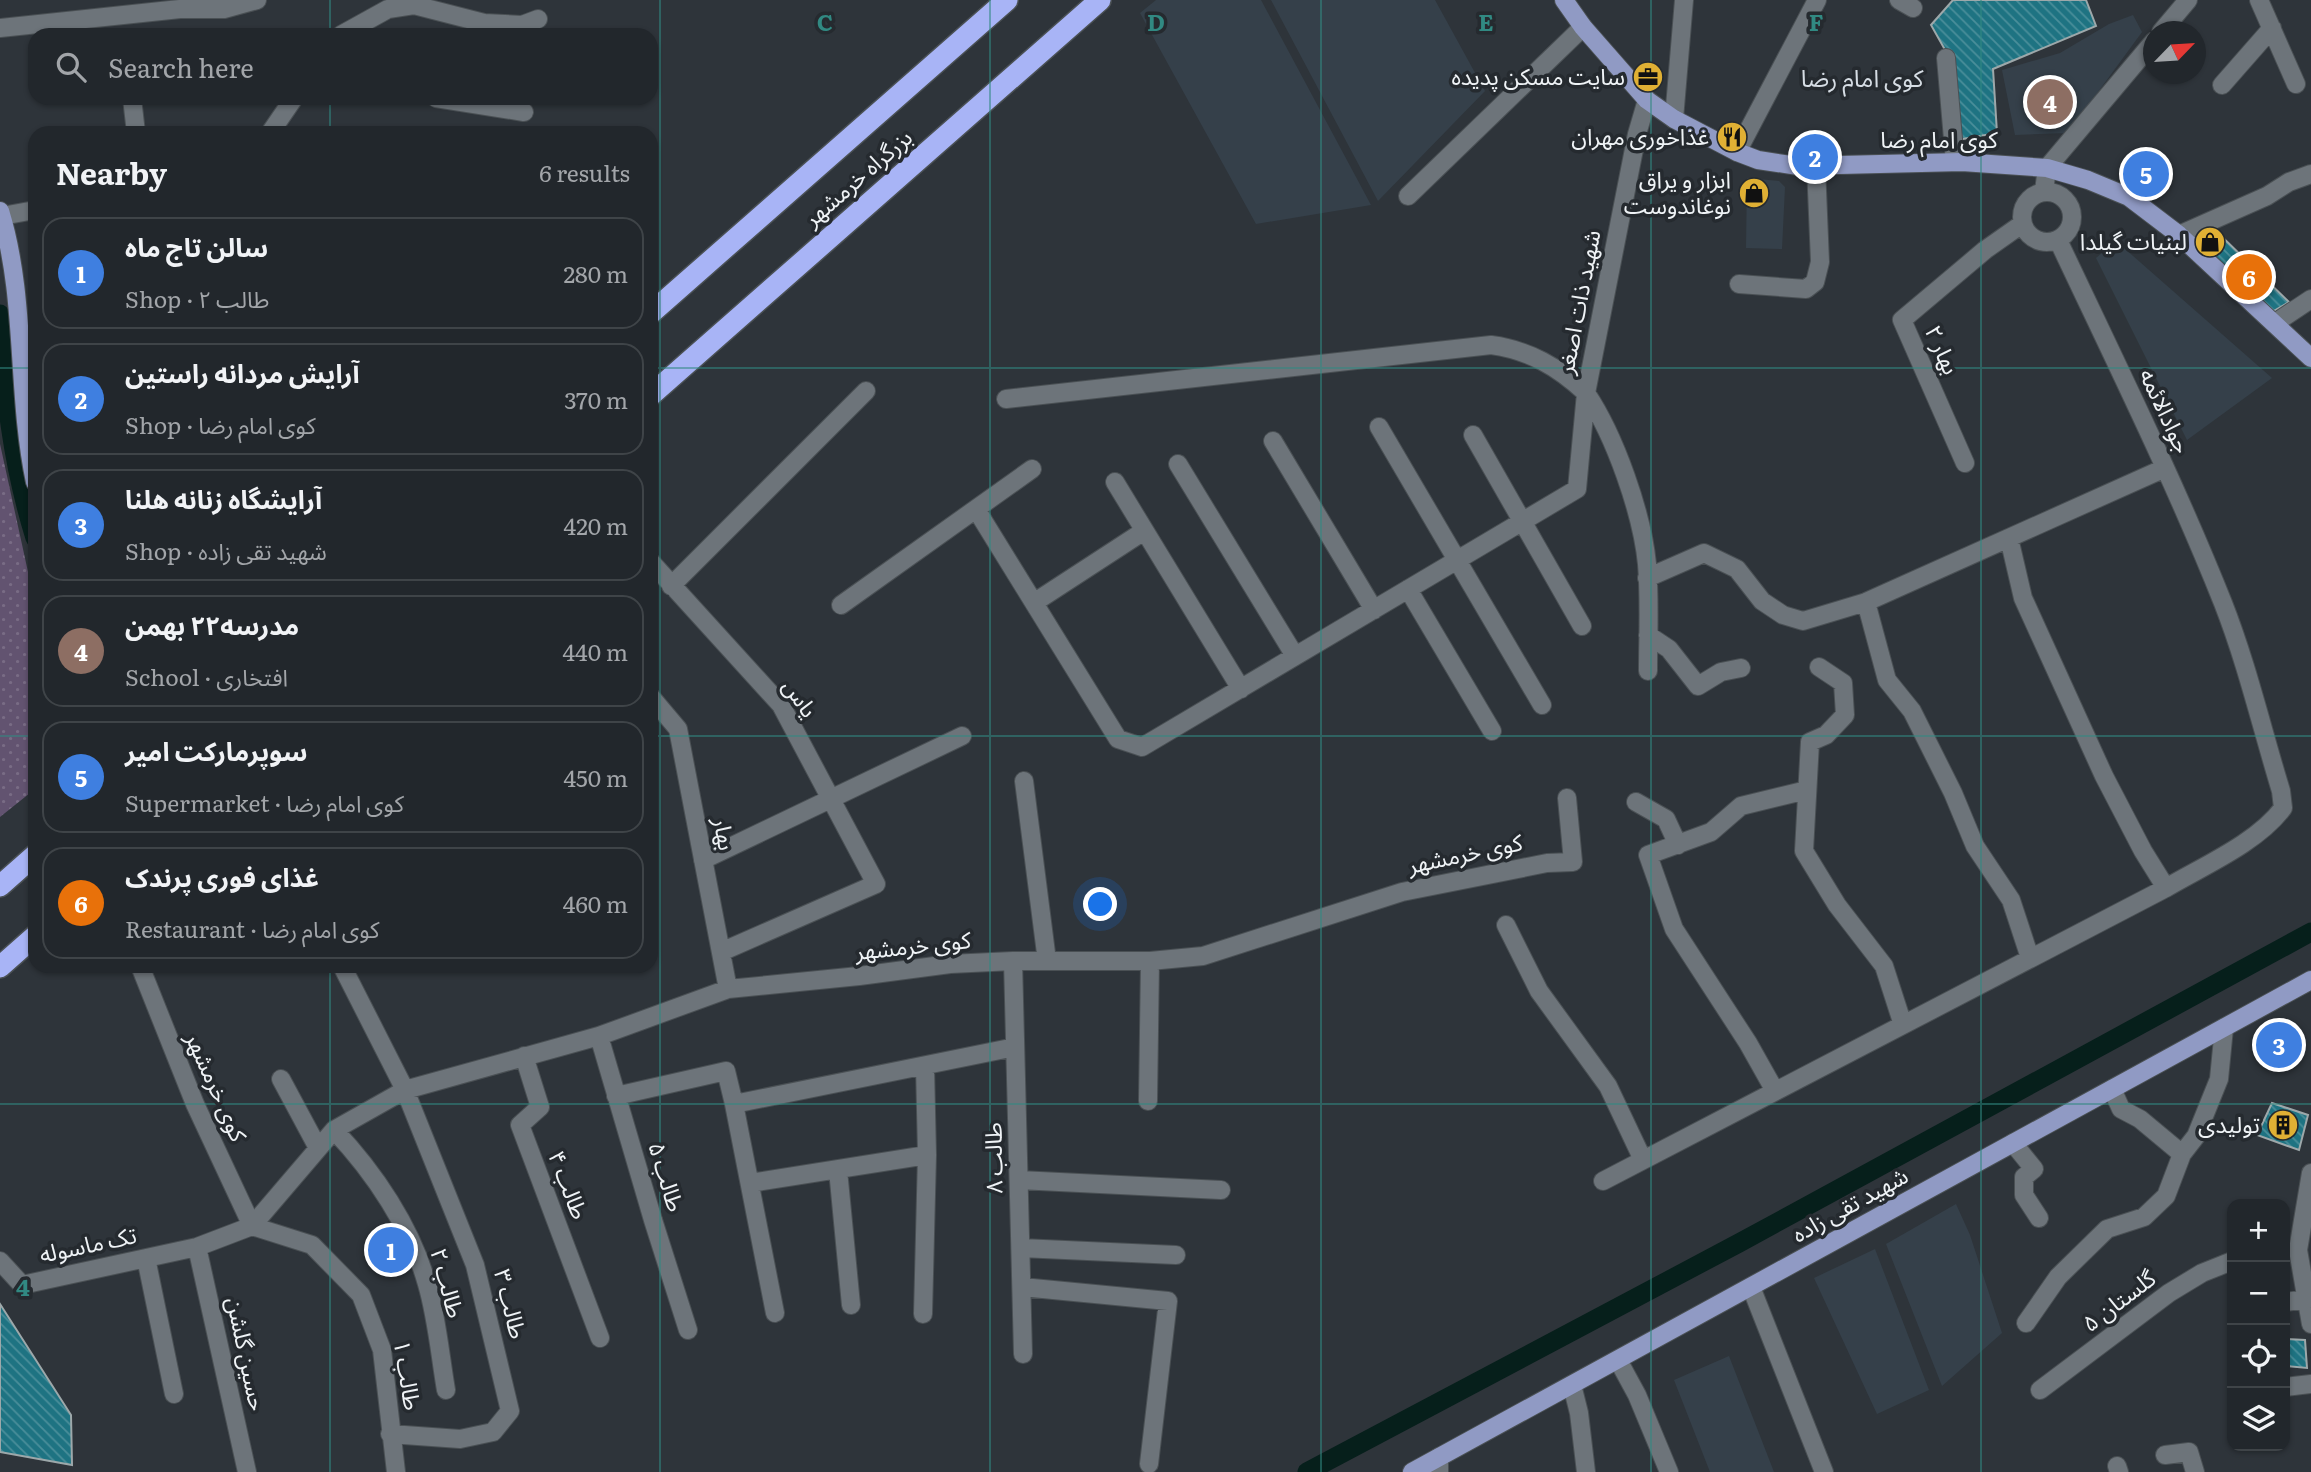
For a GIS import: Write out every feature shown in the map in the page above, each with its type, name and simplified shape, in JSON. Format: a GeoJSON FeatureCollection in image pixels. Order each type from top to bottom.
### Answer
{"type":"FeatureCollection","features":[{"type":"Feature","properties":{"kind":"highway","name":"بزرگراه خرمشهر"},"geometry":{"type":"LineString","coordinates":[[658,307],[1007,0]]}},
{"type":"Feature","properties":{"kind":"highway","name":"بزرگراه خرمشهر"},"geometry":{"type":"LineString","coordinates":[[658,389],[1100,0]]}},
{"type":"Feature","properties":{"kind":"highway"},"geometry":{"type":"LineString","coordinates":[[0,886],[28,861]]}},
{"type":"Feature","properties":{"kind":"highway"},"geometry":{"type":"LineString","coordinates":[[0,967],[28,942]]}},
{"type":"Feature","properties":{"kind":"main road","name":"کوی امام رضا"},"geometry":{"type":"LineString","coordinates":[[1563,0],[1647,100],[1674,118],[1737,152],[1758,160],[1798,166],[1955,162],[2047,168],[2088,180],[2129,197],[2179,235],[2311,358]]}},
{"type":"Feature","properties":{"kind":"main road"},"geometry":{"type":"LineString","coordinates":[[1,214],[9,241],[28,412]]}},
{"type":"Feature","properties":{"kind":"main road","name":"شهید تقی زاده"},"geometry":{"type":"LineString","coordinates":[[1412,1472],[1439,1465],[1572,1385],[2311,981]]}},
{"type":"Feature","properties":{"kind":"street"},"geometry":{"type":"LineString","coordinates":[[0,28],[180,4],[224,9],[257,0]]}},
{"type":"Feature","properties":{"kind":"street"},"geometry":{"type":"LineString","coordinates":[[1674,118],[1684,0]]}},
{"type":"Feature","properties":{"kind":"street"},"geometry":{"type":"LineString","coordinates":[[1737,152],[1816,0]]}},
{"type":"Feature","properties":{"kind":"street"},"geometry":{"type":"LineString","coordinates":[[2170,21],[2188,0]]}},
{"type":"Feature","properties":{"kind":"street"},"geometry":{"type":"LineString","coordinates":[[2259,0],[2296,84]]}},
{"type":"Feature","properties":{"kind":"street"},"geometry":{"type":"LineString","coordinates":[[354,28],[388,9],[414,5],[484,23],[522,25],[538,19]]}},
{"type":"Feature","properties":{"kind":"street"},"geometry":{"type":"LineString","coordinates":[[1408,196],[1583,27]]}},
{"type":"Feature","properties":{"kind":"street"},"geometry":{"type":"LineString","coordinates":[[2222,85],[2272,28]]}},
{"type":"Feature","properties":{"kind":"street"},"geometry":{"type":"LineString","coordinates":[[2044,191],[2047,168],[2143,54]]}},
{"type":"Feature","properties":{"kind":"street"},"geometry":{"type":"LineString","coordinates":[[1946,58],[1955,162]]}},
{"type":"Feature","properties":{"kind":"street","name":"شهید ذات اصغر"},"geometry":{"type":"LineString","coordinates":[[1647,100],[1637,134],[1586,393],[1602,417],[1622,467],[1640,524],[1647,578],[1648,671]]}},
{"type":"Feature","properties":{"kind":"street"},"geometry":{"type":"LineString","coordinates":[[133,105],[135,126]]}},
{"type":"Feature","properties":{"kind":"street"},"geometry":{"type":"LineString","coordinates":[[275,126],[290,105]]}},
{"type":"Feature","properties":{"kind":"street"},"geometry":{"type":"LineString","coordinates":[[480,105],[524,112]]}},
{"type":"Feature","properties":{"kind":"street"},"geometry":{"type":"LineString","coordinates":[[1739,284],[1807,289],[1815,282],[1820,262],[1816,166]]}},
{"type":"Feature","properties":{"kind":"street"},"geometry":{"type":"LineString","coordinates":[[2179,235],[2311,174]]}},
{"type":"Feature","properties":{"kind":"street"},"geometry":{"type":"LineString","coordinates":[[2044,191],[2058,193],[2069,203],[2073,217],[2069,231],[2058,240],[2043,243],[2030,236],[2022,224],[2022,209],[2030,197],[2044,191]]}},
{"type":"Feature","properties":{"kind":"street"},"geometry":{"type":"LineString","coordinates":[[1,214],[28,211]]}},
{"type":"Feature","properties":{"kind":"street","name":"بهار ۲"},"geometry":{"type":"LineString","coordinates":[[1965,463],[1902,320],[1985,250],[2022,224]]}},
{"type":"Feature","properties":{"kind":"street","name":"جوادالائمه"},"geometry":{"type":"LineString","coordinates":[[2058,240],[2165,468],[2223,605],[2281,791],[2283,808],[2256,835],[2166,888]]}},
{"type":"Feature","properties":{"kind":"street"},"geometry":{"type":"LineString","coordinates":[[2275,323],[2311,299]]}},
{"type":"Feature","properties":{"kind":"street"},"geometry":{"type":"LineString","coordinates":[[976,509],[1118,739],[1142,747],[1577,489],[1586,393],[1565,373],[1549,364],[1512,348],[1491,345],[1006,399]]}},
{"type":"Feature","properties":{"kind":"street"},"geometry":{"type":"LineString","coordinates":[[671,586],[866,391]]}},
{"type":"Feature","properties":{"kind":"street"},"geometry":{"type":"LineString","coordinates":[[1379,427],[1542,705]]}},
{"type":"Feature","properties":{"kind":"street"},"geometry":{"type":"LineString","coordinates":[[1473,435],[1582,626]]}},
{"type":"Feature","properties":{"kind":"street"},"geometry":{"type":"LineString","coordinates":[[1273,441],[1374,610]]}},
{"type":"Feature","properties":{"kind":"street"},"geometry":{"type":"LineString","coordinates":[[1178,464],[1295,656]]}},
{"type":"Feature","properties":{"kind":"street"},"geometry":{"type":"LineString","coordinates":[[1647,578],[1704,553],[1737,569],[1762,601],[1783,615],[1803,621],[1866,602],[2165,468]]}},
{"type":"Feature","properties":{"kind":"street"},"geometry":{"type":"LineString","coordinates":[[841,605],[1032,469]]}},
{"type":"Feature","properties":{"kind":"street"},"geometry":{"type":"LineString","coordinates":[[1115,482],[1241,689]]}},
{"type":"Feature","properties":{"kind":"street"},"geometry":{"type":"LineString","coordinates":[[1035,602],[1144,531]]}},
{"type":"Feature","properties":{"kind":"street"},"geometry":{"type":"LineString","coordinates":[[1603,1181],[2166,888],[2143,851],[2104,776],[2023,598],[2009,538]]}},
{"type":"Feature","properties":{"kind":"street","name":"یاس"},"geometry":{"type":"LineString","coordinates":[[658,570],[780,705],[876,884],[721,952]]}},
{"type":"Feature","properties":{"kind":"street"},"geometry":{"type":"LineString","coordinates":[[1408,589],[1492,731]]}},
{"type":"Feature","properties":{"kind":"street"},"geometry":{"type":"LineString","coordinates":[[1866,602],[1887,680],[1912,711],[1953,793],[1975,846],[2011,900],[2030,958]]}},
{"type":"Feature","properties":{"kind":"street"},"geometry":{"type":"LineString","coordinates":[[1648,635],[1669,649],[1698,686],[1721,671],[1741,668]]}},
{"type":"Feature","properties":{"kind":"street"},"geometry":{"type":"LineString","coordinates":[[1819,667],[1843,683],[1845,715],[1826,735],[1811,741],[1804,851],[1837,905],[1884,966],[1903,1025]]}},
{"type":"Feature","properties":{"kind":"street","name":"بهار"},"geometry":{"type":"LineString","coordinates":[[658,705],[678,729],[728,989]]}},
{"type":"Feature","properties":{"kind":"street"},"geometry":{"type":"LineString","coordinates":[[704,860],[962,736]]}},
{"type":"Feature","properties":{"kind":"street"},"geometry":{"type":"LineString","coordinates":[[1024,781],[1047,961]]}},
{"type":"Feature","properties":{"kind":"street"},"geometry":{"type":"LineString","coordinates":[[1775,1091],[1727,1009],[1674,929],[1648,855],[1711,832],[1741,806],[1807,790]]}},
{"type":"Feature","properties":{"kind":"street","name":"کوی خرمشهر"},"geometry":{"type":"LineString","coordinates":[[197,1247],[252,1226],[334,1130],[405,1090],[599,1036],[728,989],[950,964],[1150,961],[1203,956],[1402,892],[1547,863],[1573,862],[1567,799]]}},
{"type":"Feature","properties":{"kind":"street"},"geometry":{"type":"LineString","coordinates":[[1636,802],[1665,819],[1678,845]]}},
{"type":"Feature","properties":{"kind":"street"},"geometry":{"type":"LineString","coordinates":[[1506,925],[1539,991],[1608,1086],[1643,1160]]}},
{"type":"Feature","properties":{"kind":"street","name":"طالب ۸"},"geometry":{"type":"LineString","coordinates":[[1013,961],[1023,1354]]}},
{"type":"Feature","properties":{"kind":"street"},"geometry":{"type":"LineString","coordinates":[[1148,1101],[1150,961]]}},
{"type":"Feature","properties":{"kind":"street","name":"کوی خرمشهر"},"geometry":{"type":"LineString","coordinates":[[143,973],[195,1104],[252,1226]]}},
{"type":"Feature","properties":{"kind":"street"},"geometry":{"type":"LineString","coordinates":[[346,973],[405,1090]]}},
{"type":"Feature","properties":{"kind":"street"},"geometry":{"type":"LineString","coordinates":[[2026,1322],[2058,1277],[2107,1229],[2144,1217],[2166,1196],[2182,1154],[2196,1136],[2219,1079],[2224,1028]]}},
{"type":"Feature","properties":{"kind":"street","name":"طالب ۵"},"geometry":{"type":"LineString","coordinates":[[599,1036],[688,1330]]}},
{"type":"Feature","properties":{"kind":"street"},"geometry":{"type":"LineString","coordinates":[[734,1104],[1015,1047]]}},
{"type":"Feature","properties":{"kind":"street","name":"طالب ۴"},"geometry":{"type":"LineString","coordinates":[[524,1056],[540,1107],[520,1125],[600,1338]]}},
{"type":"Feature","properties":{"kind":"street"},"geometry":{"type":"LineString","coordinates":[[923,1314],[927,1155],[925,1066]]}},
{"type":"Feature","properties":{"kind":"street"},"geometry":{"type":"LineString","coordinates":[[616,1096],[726,1071],[775,1313]]}},
{"type":"Feature","properties":{"kind":"street"},"geometry":{"type":"LineString","coordinates":[[282,1079],[318,1148]]}},
{"type":"Feature","properties":{"kind":"street"},"geometry":{"type":"LineString","coordinates":[[2112,1089],[2121,1109],[2140,1119],[2182,1154]]}},
{"type":"Feature","properties":{"kind":"street","name":"طالب ۳"},"geometry":{"type":"LineString","coordinates":[[390,1434],[460,1439],[493,1432],[510,1411],[475,1265],[405,1090]]}},
{"type":"Feature","properties":{"kind":"street","name":"طالب ۲"},"geometry":{"type":"LineString","coordinates":[[334,1130],[354,1151],[401,1221],[421,1264],[428,1286],[446,1390]]}},
{"type":"Feature","properties":{"kind":"street"},"geometry":{"type":"LineString","coordinates":[[2013,1143],[2034,1169],[2024,1177],[2024,1195],[2039,1218]]}},
{"type":"Feature","properties":{"kind":"street"},"geometry":{"type":"LineString","coordinates":[[750,1183],[927,1155]]}},
{"type":"Feature","properties":{"kind":"street"},"geometry":{"type":"LineString","coordinates":[[838,1170],[851,1305]]}},
{"type":"Feature","properties":{"kind":"street"},"geometry":{"type":"LineString","coordinates":[[2311,1173],[2307,1226],[2291,1251],[2311,1324]]}},
{"type":"Feature","properties":{"kind":"street"},"geometry":{"type":"LineString","coordinates":[[1019,1180],[1221,1190]]}},
{"type":"Feature","properties":{"kind":"street","name":"طالب ۱"},"geometry":{"type":"LineString","coordinates":[[252,1226],[312,1245],[361,1295],[382,1350],[396,1472]]}},
{"type":"Feature","properties":{"kind":"street","name":"تک ماسوله"},"geometry":{"type":"LineString","coordinates":[[0,1261],[22,1285],[197,1247]]}},
{"type":"Feature","properties":{"kind":"street","name":"حسین گلشن"},"geometry":{"type":"LineString","coordinates":[[197,1247],[247,1472]]}},
{"type":"Feature","properties":{"kind":"street"},"geometry":{"type":"LineString","coordinates":[[1021,1248],[1176,1255]]}},
{"type":"Feature","properties":{"kind":"street"},"geometry":{"type":"LineString","coordinates":[[146,1258],[174,1394]]}},
{"type":"Feature","properties":{"kind":"street","name":"گلستان ۵"},"geometry":{"type":"LineString","coordinates":[[2040,1390],[2169,1293],[2202,1273],[2230,1262]]}},
{"type":"Feature","properties":{"kind":"street"},"geometry":{"type":"LineString","coordinates":[[1022,1287],[1168,1301],[1149,1464]]}},
{"type":"Feature","properties":{"kind":"street"},"geometry":{"type":"LineString","coordinates":[[1751,1287],[1824,1472]]}},
{"type":"Feature","properties":{"kind":"street"},"geometry":{"type":"LineString","coordinates":[[2290,1302],[2306,1299]]}},
{"type":"Feature","properties":{"kind":"street"},"geometry":{"type":"LineString","coordinates":[[1618,1360],[1637,1395],[1669,1472]]}},
{"type":"Feature","properties":{"kind":"street"},"geometry":{"type":"LineString","coordinates":[[2290,1386],[2311,1384]]}},
{"type":"Feature","properties":{"kind":"street"},"geometry":{"type":"LineString","coordinates":[[1572,1385],[1579,1413],[1586,1472]]}},
{"type":"Feature","properties":{"kind":"street"},"geometry":{"type":"LineString","coordinates":[[2165,1455],[2189,1452],[2195,1472]]}},
{"type":"Feature","properties":{"kind":"shaded area"},"geometry":{"type":"Polygon","coordinates":[[[1156,0],[1261,0],[1371,205],[1256,224],[1140,13],[1156,0]]]}},
{"type":"Feature","properties":{"kind":"shaded area"},"geometry":{"type":"Polygon","coordinates":[[[1271,0],[1435,0],[1485,91],[1378,201],[1271,0]]]}},
{"type":"Feature","properties":{"kind":"shaded area"},"geometry":{"type":"Polygon","coordinates":[[[2133,15],[2142,32],[2068,133],[2015,135],[2002,70],[2060,53],[2109,24],[2133,15]]]}},
{"type":"Feature","properties":{"kind":"shaded area"},"geometry":{"type":"Polygon","coordinates":[[[1747,178],[1779,181],[1785,187],[1782,249],[1746,248],[1747,178]]]}},
{"type":"Feature","properties":{"kind":"shaded area"},"geometry":{"type":"Polygon","coordinates":[[[2116,241],[2272,378],[2187,440],[2096,258],[2116,241]]]}},
{"type":"Feature","properties":{"kind":"shaded area"},"geometry":{"type":"Polygon","coordinates":[[[0,444],[28,572],[28,795],[0,817],[0,444]]]}},
{"type":"Feature","properties":{"kind":"shaded area"},"geometry":{"type":"Polygon","coordinates":[[[1956,1204],[1970,1235],[2002,1333],[1942,1386],[1886,1244],[1956,1204]]]}},
{"type":"Feature","properties":{"kind":"shaded area"},"geometry":{"type":"Polygon","coordinates":[[[1875,1249],[1929,1390],[1877,1414],[1814,1278],[1875,1249]]]}},
{"type":"Feature","properties":{"kind":"shaded area"},"geometry":{"type":"Polygon","coordinates":[[[1729,1356],[1774,1472],[1710,1472],[1674,1380],[1729,1356]]]}},
{"type":"Feature","properties":{"kind":"building"},"geometry":{"type":"Polygon","coordinates":[[[1953,0],[2086,0],[2096,26],[1993,69],[1997,133],[1957,140],[1953,64],[1931,25],[1953,0]]]}},
{"type":"Feature","properties":{"kind":"building"},"geometry":{"type":"Polygon","coordinates":[[[2213,228],[2289,302],[2272,312],[2194,237],[2213,228]]]}},
{"type":"Feature","properties":{"kind":"building","name":"تولیدی"},"geometry":{"type":"Polygon","coordinates":[[[2272,1103],[2308,1115],[2299,1150],[2257,1135],[2272,1103]]]}},
{"type":"Feature","properties":{"kind":"building"},"geometry":{"type":"Polygon","coordinates":[[[0,1304],[71,1415],[72,1465],[0,1452],[0,1304]]]}},
{"type":"Feature","properties":{"kind":"building"},"geometry":{"type":"Polygon","coordinates":[[[2290,1339],[2305,1340],[2307,1368],[2290,1366],[2290,1339]]]}},
{"type":"Feature","properties":{"kind":"waterway"},"geometry":{"type":"LineString","coordinates":[[0,314],[10,427],[28,514]]}},
{"type":"Feature","properties":{"kind":"waterway"},"geometry":{"type":"LineString","coordinates":[[1307,1472],[1739,1243],[2311,932]]}},
{"type":"Feature","properties":{"kind":"place","name":"سایت مسکن پدیده"},"geometry":{"type":"Point","coordinates":[1648,77]}},
{"type":"Feature","properties":{"kind":"place","name":"مدرسه۲۲ بهمن"},"geometry":{"type":"Point","coordinates":[2050,102]}},
{"type":"Feature","properties":{"kind":"place","name":"غذاخوری مهران"},"geometry":{"type":"Point","coordinates":[1732,137]}},
{"type":"Feature","properties":{"kind":"place","name":"آرایش مردانه راستین"},"geometry":{"type":"Point","coordinates":[1815,157]}},
{"type":"Feature","properties":{"kind":"place","name":"سوپرمارکت امیر"},"geometry":{"type":"Point","coordinates":[2146,174]}},
{"type":"Feature","properties":{"kind":"place","name":"ابزار و یراق نوغاندوست"},"geometry":{"type":"Point","coordinates":[1754,193]}},
{"type":"Feature","properties":{"kind":"place","name":"لبنیات گیلدا"},"geometry":{"type":"Point","coordinates":[2210,242]}},
{"type":"Feature","properties":{"kind":"place","name":"غذای فوری پرندک"},"geometry":{"type":"Point","coordinates":[2249,277]}},
{"type":"Feature","properties":{"kind":"place","name":"آرایشگاه زنانه هلنا"},"geometry":{"type":"Point","coordinates":[2279,1045]}},
{"type":"Feature","properties":{"kind":"place","name":"تولیدی"},"geometry":{"type":"Point","coordinates":[2283,1125]}},
{"type":"Feature","properties":{"kind":"place","name":"سالن تاج ماه"},"geometry":{"type":"Point","coordinates":[391,1250]}},
{"type":"Feature","properties":{"kind":"district","name":"کوی امام رضا"},"geometry":{"type":"Point","coordinates":[1862,79]}}]}
